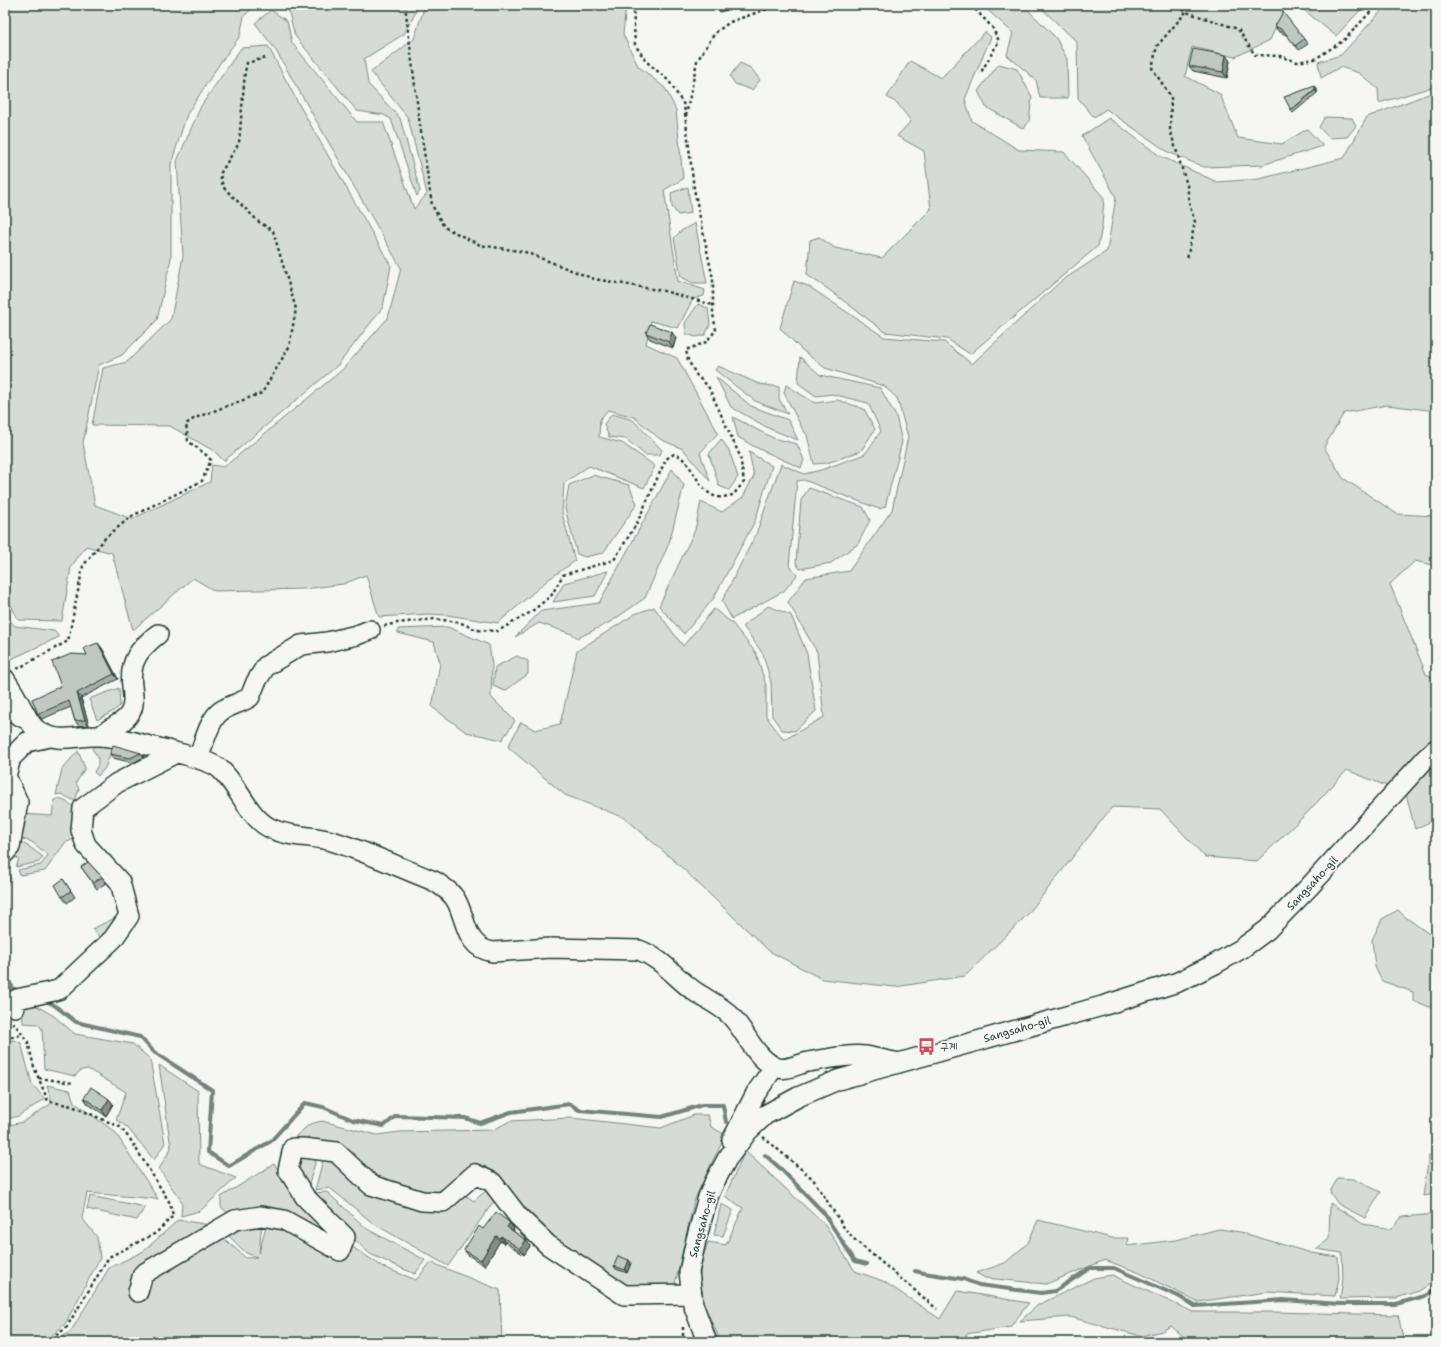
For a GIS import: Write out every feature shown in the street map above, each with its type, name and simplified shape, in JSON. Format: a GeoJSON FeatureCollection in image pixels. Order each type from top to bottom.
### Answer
{"type":"FeatureCollection","features":[{"type":"Feature","properties":{"kind":"street"},"geometry":{"type":"LineString","coordinates":[[198,759],[210,726],[215,717],[221,711],[250,697],[256,682],[266,666],[301,645],[327,642],[357,635],[370,630]]}},
{"type":"Feature","properties":{"kind":"street"},"geometry":{"type":"LineString","coordinates":[[101,736],[130,714],[133,704],[133,663],[137,655],[147,643],[158,634]]}},
{"type":"Feature","properties":{"kind":"street"},"geometry":{"type":"LineString","coordinates":[[11,674],[28,720],[36,730],[50,737],[60,739],[101,736],[116,738],[198,759],[220,768],[242,797],[256,819],[270,828],[284,833],[310,836],[335,842],[434,881],[448,890],[456,901],[471,939],[479,948],[493,952],[550,948],[639,950],[660,961],[685,984],[729,1014],[740,1026],[756,1051],[774,1067],[786,1069],[804,1063],[839,1057],[865,1056],[899,1063]]}},
{"type":"Feature","properties":{"kind":"street"},"geometry":{"type":"LineString","coordinates":[[5,711],[9,710],[28,720]]}},
{"type":"Feature","properties":{"kind":"street"},"geometry":{"type":"LineString","coordinates":[[5,853],[10,847],[18,802],[6,776],[11,758],[27,742],[50,737]]}},
{"type":"Feature","properties":{"kind":"street","name":"Sangsaho-gil"},"geometry":{"type":"LineString","coordinates":[[707,1342],[693,1304],[689,1272],[696,1240],[708,1198],[727,1159],[751,1128],[765,1115],[798,1097],[838,1080],[1130,997],[1178,982],[1215,964],[1241,949],[1267,930],[1309,887],[1427,757],[1436,749]]}},
{"type":"Feature","properties":{"kind":"street"},"geometry":{"type":"LineString","coordinates":[[14,1007],[17,999],[60,989],[113,939],[129,916],[120,882],[86,845],[81,830],[83,808],[117,783],[176,753]]}},
{"type":"Feature","properties":{"kind":"street"},"geometry":{"type":"LineString","coordinates":[[727,1159],[732,1139],[756,1093],[774,1067]]}},
{"type":"Feature","properties":{"kind":"street"},"geometry":{"type":"LineString","coordinates":[[138,1292],[143,1274],[235,1220],[261,1216],[284,1220],[340,1251],[345,1237],[304,1197],[288,1170],[293,1148],[303,1148],[336,1152],[371,1185],[422,1201],[443,1202],[475,1174],[492,1182],[518,1216],[548,1245],[624,1295],[692,1294]]}},
{"type":"Feature","properties":{"kind":"path"},"geometry":{"type":"LineString","coordinates":[[405,5],[419,118],[432,205],[444,227],[480,245],[525,252],[594,279],[664,291],[713,305]]}},
{"type":"Feature","properties":{"kind":"path"},"geometry":{"type":"LineString","coordinates":[[370,630],[396,623],[435,619],[459,622],[477,630],[498,631],[531,612],[551,596],[563,575],[614,560],[637,523],[666,460],[674,454],[681,456],[704,489],[718,497],[733,495],[744,482],[740,456],[708,386],[697,376],[688,360],[686,350],[706,342],[716,330],[713,314],[712,279],[694,189],[684,105],[669,81],[647,62],[634,45],[633,5]]}},
{"type":"Feature","properties":{"kind":"path"},"geometry":{"type":"LineString","coordinates":[[686,118],[698,61],[715,33],[730,22],[778,5]]}},
{"type":"Feature","properties":{"kind":"path"},"geometry":{"type":"LineString","coordinates":[[971,5],[992,27],[999,41],[980,74]]}},
{"type":"Feature","properties":{"kind":"path"},"geometry":{"type":"LineString","coordinates":[[1178,5],[1186,12],[1238,29],[1255,55],[1280,56],[1296,62],[1315,59],[1344,40],[1377,5]]}},
{"type":"Feature","properties":{"kind":"path"},"geometry":{"type":"LineString","coordinates":[[1186,12],[1157,46],[1152,68],[1171,96],[1170,130],[1187,185],[1190,207],[1195,222],[1187,259]]}},
{"type":"Feature","properties":{"kind":"path"},"geometry":{"type":"LineString","coordinates":[[11,674],[68,641],[83,566],[106,536],[132,516],[202,481],[211,460],[206,454],[188,441],[186,424],[195,418],[262,393],[289,347],[296,309],[273,231],[259,222],[223,187],[220,174],[239,143],[247,63],[265,58]]}},
{"type":"Feature","properties":{"kind":"path"},"geometry":{"type":"LineString","coordinates":[[14,1007],[10,1018],[28,1042],[34,1067],[48,1101],[72,1106],[120,1127],[130,1139],[170,1202],[173,1216],[156,1233],[110,1257],[66,1328],[46,1342]]}},
{"type":"Feature","properties":{"kind":"path"},"geometry":{"type":"LineString","coordinates":[[5,1038],[22,1035]]}},
{"type":"Feature","properties":{"kind":"path"},"geometry":{"type":"LineString","coordinates":[[39,1078],[73,1083]]}},
{"type":"Feature","properties":{"kind":"path"},"geometry":{"type":"LineString","coordinates":[[751,1128],[813,1178],[845,1229],[855,1240],[937,1309]]}},
{"type":"Feature","properties":{"kind":"shaded area"},"geometry":{"type":"Polygon","coordinates":[[[5,5],[256,5],[244,16],[240,36],[220,63],[187,114],[171,164],[171,258],[157,320],[122,355],[99,365],[83,443],[95,505],[132,519],[210,482],[212,465],[224,467],[342,370],[388,318],[401,268],[275,49],[255,23],[271,10],[287,21],[292,43],[357,122],[383,122],[414,209],[427,194],[408,118],[371,72],[414,39],[425,5],[626,5],[623,34],[638,66],[665,88],[676,110],[683,179],[664,190],[678,281],[705,290],[704,296],[693,299],[678,328],[651,321],[646,344],[677,358],[718,433],[700,453],[710,481],[683,449],[660,439],[634,417],[608,410],[600,419],[599,437],[622,443],[655,466],[644,488],[589,466],[564,483],[562,513],[575,561],[549,579],[498,623],[447,615],[428,614],[379,617],[366,575],[343,584],[304,589],[215,591],[193,578],[133,630],[112,553],[86,546],[71,567],[62,621],[18,620],[5,592],[5,5]]]}},
{"type":"Feature","properties":{"kind":"shaded area"},"geometry":{"type":"Polygon","coordinates":[[[287,5],[416,5],[416,12],[404,34],[364,59],[368,84],[400,118],[420,191],[417,196],[391,119],[384,115],[357,111],[295,36],[287,5]]]}},
{"type":"Feature","properties":{"kind":"shaded area"},"geometry":{"type":"Polygon","coordinates":[[[982,5],[1024,6],[1056,38],[1067,59],[1068,98],[1040,98],[1036,80],[1007,55],[1013,33],[982,5]]]}},
{"type":"Feature","properties":{"kind":"shaded area"},"geometry":{"type":"Polygon","coordinates":[[[1038,5],[1286,5],[1270,40],[1235,57],[1192,47],[1185,76],[1220,94],[1238,138],[1282,144],[1307,129],[1323,146],[1262,165],[1204,167],[1168,152],[1106,109],[1094,117],[1078,98],[1077,42],[1038,5]]]}},
{"type":"Feature","properties":{"kind":"shaded area"},"geometry":{"type":"Polygon","coordinates":[[[1298,5],[1365,5],[1336,36],[1298,5]]]}},
{"type":"Feature","properties":{"kind":"shaded area"},"geometry":{"type":"Polygon","coordinates":[[[1391,5],[1427,5],[1436,16],[1436,86],[1379,103],[1378,89],[1359,73],[1340,67],[1321,78],[1318,62],[1341,55],[1383,9],[1391,5]]]}},
{"type":"Feature","properties":{"kind":"shaded area"},"geometry":{"type":"Polygon","coordinates":[[[985,32],[991,37],[965,99],[972,121],[1019,150],[1064,152],[1104,198],[1102,227],[1098,246],[970,354],[947,339],[885,332],[807,275],[810,240],[819,237],[835,248],[882,258],[931,209],[924,151],[897,136],[911,121],[897,103],[887,97],[910,61],[941,78],[985,32]]]}},
{"type":"Feature","properties":{"kind":"shaded area"},"geometry":{"type":"Polygon","coordinates":[[[268,46],[297,101],[391,266],[383,307],[338,365],[224,461],[214,451],[170,426],[92,425],[103,368],[127,362],[171,319],[183,256],[177,161],[201,106],[241,48],[268,46]]]}},
{"type":"Feature","properties":{"kind":"shaded area"},"geometry":{"type":"Polygon","coordinates":[[[740,63],[751,68],[760,80],[752,90],[735,84],[730,76],[740,63]]]}},
{"type":"Feature","properties":{"kind":"shaded area"},"geometry":{"type":"Polygon","coordinates":[[[999,64],[1017,69],[1032,97],[1029,121],[1024,129],[986,107],[978,91],[999,64]]]}},
{"type":"Feature","properties":{"kind":"shaded area"},"geometry":{"type":"Polygon","coordinates":[[[1431,93],[1436,93],[1436,411],[1387,405],[1344,413],[1324,447],[1343,478],[1397,514],[1436,516],[1436,566],[1415,561],[1390,584],[1426,674],[1436,679],[1436,819],[1415,829],[1406,794],[1347,770],[1306,814],[1257,861],[1205,857],[1160,809],[1112,807],[1028,914],[965,976],[895,987],[822,979],[769,951],[679,865],[625,818],[565,795],[508,747],[521,722],[535,730],[560,724],[577,651],[635,614],[654,607],[683,646],[714,609],[732,623],[756,653],[766,685],[766,716],[784,740],[824,717],[817,652],[788,602],[806,578],[849,571],[892,510],[908,437],[897,398],[884,386],[825,368],[802,350],[780,328],[794,281],[808,286],[884,337],[944,342],[972,364],[1060,282],[1107,251],[1116,197],[1082,136],[1109,118],[1160,156],[1217,182],[1259,179],[1344,158],[1367,117],[1431,93]]]}},
{"type":"Feature","properties":{"kind":"shaded area"},"geometry":{"type":"Polygon","coordinates":[[[1325,117],[1352,118],[1356,126],[1347,137],[1329,138],[1319,127],[1325,117]]]}},
{"type":"Feature","properties":{"kind":"shaded area"},"geometry":{"type":"Polygon","coordinates":[[[688,187],[691,213],[678,215],[672,207],[671,193],[688,187]]]}},
{"type":"Feature","properties":{"kind":"shaded area"},"geometry":{"type":"Polygon","coordinates":[[[695,223],[707,283],[693,283],[681,277],[674,238],[681,231],[695,223]]]}},
{"type":"Feature","properties":{"kind":"shaded area"},"geometry":{"type":"Polygon","coordinates":[[[698,304],[708,308],[710,325],[705,335],[696,337],[686,334],[685,323],[698,304]]]}},
{"type":"Feature","properties":{"kind":"shaded area"},"geometry":{"type":"Polygon","coordinates":[[[800,357],[820,375],[880,388],[896,416],[902,442],[885,507],[879,509],[804,480],[797,481],[789,566],[797,575],[784,591],[732,619],[722,601],[756,534],[781,464],[804,474],[821,470],[865,454],[881,431],[868,403],[832,394],[816,396],[798,383],[800,357]]]}},
{"type":"Feature","properties":{"kind":"shaded area"},"geometry":{"type":"Polygon","coordinates":[[[718,366],[759,384],[779,387],[779,399],[788,414],[755,401],[715,370],[718,366]]]}},
{"type":"Feature","properties":{"kind":"shaded area"},"geometry":{"type":"Polygon","coordinates":[[[716,377],[751,406],[788,420],[798,440],[770,429],[731,407],[716,377]]]}},
{"type":"Feature","properties":{"kind":"shaded area"},"geometry":{"type":"Polygon","coordinates":[[[786,385],[815,403],[838,400],[864,409],[875,429],[861,451],[827,463],[814,464],[807,435],[784,393],[786,385]]]}},
{"type":"Feature","properties":{"kind":"shaded area"},"geometry":{"type":"Polygon","coordinates":[[[612,414],[633,420],[662,450],[660,455],[645,455],[626,439],[609,437],[604,424],[612,414]]]}},
{"type":"Feature","properties":{"kind":"shaded area"},"geometry":{"type":"Polygon","coordinates":[[[733,417],[773,438],[797,444],[804,460],[801,468],[755,447],[738,437],[733,417]]]}},
{"type":"Feature","properties":{"kind":"shaded area"},"geometry":{"type":"Polygon","coordinates":[[[721,439],[729,450],[738,477],[729,490],[719,486],[709,454],[721,439]]]}},
{"type":"Feature","properties":{"kind":"shaded area"},"geometry":{"type":"Polygon","coordinates":[[[749,452],[772,466],[755,521],[713,599],[684,634],[659,606],[695,530],[701,502],[722,512],[743,497],[754,476],[749,452]]]}},
{"type":"Feature","properties":{"kind":"shaded area"},"geometry":{"type":"Polygon","coordinates":[[[672,469],[684,485],[669,543],[645,598],[612,621],[578,638],[572,634],[539,623],[515,637],[541,611],[599,603],[672,469]]]}},
{"type":"Feature","properties":{"kind":"shaded area"},"geometry":{"type":"Polygon","coordinates":[[[593,475],[629,485],[637,504],[603,553],[585,557],[577,554],[565,508],[569,485],[593,475]]]}},
{"type":"Feature","properties":{"kind":"shaded area"},"geometry":{"type":"Polygon","coordinates":[[[809,488],[863,507],[870,520],[858,544],[831,563],[800,569],[796,563],[801,500],[809,488]]]}},
{"type":"Feature","properties":{"kind":"shaded area"},"geometry":{"type":"Polygon","coordinates":[[[608,571],[595,596],[553,602],[564,583],[608,571]]]}},
{"type":"Feature","properties":{"kind":"shaded area"},"geometry":{"type":"Polygon","coordinates":[[[768,606],[791,615],[807,654],[816,711],[795,731],[782,730],[772,716],[771,682],[763,654],[743,626],[768,606]]]}},
{"type":"Feature","properties":{"kind":"shaded area"},"geometry":{"type":"Polygon","coordinates":[[[5,615],[15,626],[54,631],[59,637],[7,661],[5,659],[5,615]]]}},
{"type":"Feature","properties":{"kind":"shaded area"},"geometry":{"type":"Polygon","coordinates":[[[448,627],[489,645],[492,665],[491,697],[515,721],[502,740],[466,732],[432,707],[440,663],[434,642],[398,633],[398,629],[448,627]]]}},
{"type":"Feature","properties":{"kind":"shaded area"},"geometry":{"type":"Polygon","coordinates":[[[517,656],[528,661],[528,674],[505,691],[493,686],[495,667],[517,656]]]}},
{"type":"Feature","properties":{"kind":"shaded area"},"geometry":{"type":"Polygon","coordinates":[[[119,688],[120,706],[97,720],[89,699],[119,688]]]}},
{"type":"Feature","properties":{"kind":"shaded area"},"geometry":{"type":"Polygon","coordinates":[[[99,741],[114,745],[105,768],[98,776],[94,772],[98,765],[98,757],[92,749],[99,741]]]}},
{"type":"Feature","properties":{"kind":"shaded area"},"geometry":{"type":"Polygon","coordinates":[[[78,751],[85,768],[76,783],[79,789],[75,801],[61,794],[56,795],[62,769],[78,751]]]}},
{"type":"Feature","properties":{"kind":"shaded area"},"geometry":{"type":"Polygon","coordinates":[[[60,798],[76,808],[78,837],[65,843],[45,871],[20,875],[18,870],[41,865],[48,855],[32,842],[17,837],[22,814],[52,816],[54,800],[60,798]]]}},
{"type":"Feature","properties":{"kind":"shaded area"},"geometry":{"type":"Polygon","coordinates":[[[19,841],[43,857],[39,862],[16,867],[19,859],[11,856],[19,841]]]}},
{"type":"Feature","properties":{"kind":"shaded area"},"geometry":{"type":"Polygon","coordinates":[[[5,875],[11,878],[7,886],[8,917],[5,918],[5,875]]]}},
{"type":"Feature","properties":{"kind":"shaded area"},"geometry":{"type":"Polygon","coordinates":[[[1398,910],[1436,939],[1436,1010],[1413,1000],[1413,992],[1382,981],[1375,967],[1372,940],[1382,919],[1398,910]]]}},
{"type":"Feature","properties":{"kind":"shaded area"},"geometry":{"type":"Polygon","coordinates":[[[117,917],[118,921],[103,941],[92,929],[117,917]]]}},
{"type":"Feature","properties":{"kind":"shaded area"},"geometry":{"type":"Polygon","coordinates":[[[28,1001],[54,1016],[75,1034],[133,1044],[150,1059],[165,1143],[154,1160],[127,1127],[116,1120],[126,1092],[88,1069],[81,1070],[75,1076],[44,1069],[42,1029],[38,1024],[23,1023],[22,1005],[28,1001]]]}},
{"type":"Feature","properties":{"kind":"shaded area"},"geometry":{"type":"Polygon","coordinates":[[[14,1040],[21,1043],[32,1084],[45,1099],[18,1116],[5,1120],[5,1041],[14,1040]]]}},
{"type":"Feature","properties":{"kind":"shaded area"},"geometry":{"type":"Polygon","coordinates":[[[159,1065],[198,1091],[199,1164],[236,1178],[200,1211],[181,1216],[182,1202],[159,1169],[171,1148],[159,1065]]]}},
{"type":"Feature","properties":{"kind":"shaded area"},"geometry":{"type":"Polygon","coordinates":[[[47,1085],[70,1090],[74,1102],[115,1132],[158,1199],[87,1193],[82,1218],[97,1237],[100,1258],[65,1324],[44,1342],[5,1342],[5,1126],[23,1122],[52,1103],[47,1085]]]}},
{"type":"Feature","properties":{"kind":"shaded area"},"geometry":{"type":"Polygon","coordinates":[[[694,1115],[708,1115],[711,1127],[726,1135],[694,1201],[675,1284],[665,1289],[624,1290],[522,1215],[502,1179],[485,1166],[471,1168],[432,1196],[411,1192],[290,1141],[310,1124],[322,1121],[377,1135],[400,1132],[493,1130],[510,1121],[571,1118],[661,1128],[694,1115]]]}},
{"type":"Feature","properties":{"kind":"shaded area"},"geometry":{"type":"Polygon","coordinates":[[[1436,1150],[1436,1194],[1423,1196],[1429,1156],[1436,1150]]]}},
{"type":"Feature","properties":{"kind":"shaded area"},"geometry":{"type":"Polygon","coordinates":[[[745,1151],[824,1224],[855,1271],[883,1281],[940,1319],[957,1291],[1029,1303],[1010,1327],[966,1334],[968,1342],[721,1342],[697,1290],[703,1257],[708,1242],[726,1245],[743,1208],[725,1196],[745,1151]]]}},
{"type":"Feature","properties":{"kind":"shaded area"},"geometry":{"type":"Polygon","coordinates":[[[317,1156],[308,1187],[293,1171],[297,1157],[317,1156]]]}},
{"type":"Feature","properties":{"kind":"shaded area"},"geometry":{"type":"Polygon","coordinates":[[[324,1156],[439,1209],[465,1195],[474,1201],[489,1188],[494,1201],[448,1266],[374,1224],[330,1188],[315,1190],[324,1156]]]}},
{"type":"Feature","properties":{"kind":"shaded area"},"geometry":{"type":"Polygon","coordinates":[[[274,1164],[328,1231],[383,1267],[416,1280],[431,1262],[500,1290],[502,1342],[55,1342],[71,1331],[109,1268],[144,1251],[178,1220],[211,1225],[246,1258],[257,1257],[246,1253],[228,1235],[229,1229],[262,1221],[259,1253],[270,1211],[231,1216],[221,1207],[221,1197],[274,1164]]]}},
{"type":"Feature","properties":{"kind":"shaded area"},"geometry":{"type":"Polygon","coordinates":[[[1338,1178],[1353,1179],[1381,1192],[1365,1218],[1338,1204],[1330,1192],[1338,1178]]]}},
{"type":"Feature","properties":{"kind":"shaded area"},"geometry":{"type":"Polygon","coordinates":[[[327,1192],[367,1229],[425,1260],[415,1274],[370,1254],[354,1239],[312,1193],[327,1192]]]}},
{"type":"Feature","properties":{"kind":"shaded area"},"geometry":{"type":"Polygon","coordinates":[[[90,1196],[145,1207],[137,1220],[87,1209],[90,1196]]]}},
{"type":"Feature","properties":{"kind":"shaded area"},"geometry":{"type":"Polygon","coordinates":[[[1330,1203],[1363,1224],[1392,1229],[1402,1217],[1436,1214],[1436,1280],[1419,1291],[1396,1298],[1340,1299],[1343,1279],[1342,1253],[1316,1249],[1329,1239],[1330,1203]]]}},
{"type":"Feature","properties":{"kind":"shaded area"},"geometry":{"type":"Polygon","coordinates":[[[721,1204],[733,1210],[723,1236],[714,1235],[721,1204]]]}},
{"type":"Feature","properties":{"kind":"shaded area"},"geometry":{"type":"Polygon","coordinates":[[[1038,1220],[1112,1238],[1129,1238],[1127,1246],[1176,1240],[1219,1229],[1240,1232],[1311,1253],[1338,1257],[1339,1278],[1335,1296],[1267,1292],[1197,1302],[1140,1273],[1105,1260],[1046,1284],[985,1278],[976,1273],[1005,1263],[1028,1243],[1038,1220]]]}},
{"type":"Feature","properties":{"kind":"shaded area"},"geometry":{"type":"Polygon","coordinates":[[[1112,1275],[1193,1312],[1398,1315],[1404,1342],[1190,1342],[1171,1326],[1162,1331],[1141,1336],[1070,1317],[1020,1321],[1038,1305],[1094,1278],[1112,1275]]]}},
{"type":"Feature","properties":{"kind":"building"},"geometry":{"type":"Polygon","coordinates":[[[1283,12],[1304,39],[1295,46],[1284,31],[1275,26],[1283,12]]]}},
{"type":"Feature","properties":{"kind":"building"},"geometry":{"type":"Polygon","coordinates":[[[1193,49],[1226,55],[1223,72],[1189,66],[1193,49]]]}},
{"type":"Feature","properties":{"kind":"building"},"geometry":{"type":"Polygon","coordinates":[[[1315,86],[1315,90],[1291,110],[1284,97],[1315,86]]]}},
{"type":"Feature","properties":{"kind":"building"},"geometry":{"type":"Polygon","coordinates":[[[650,324],[672,332],[669,342],[646,333],[650,324]]]}},
{"type":"Feature","properties":{"kind":"building"},"geometry":{"type":"Polygon","coordinates":[[[98,643],[114,674],[77,693],[85,720],[75,721],[69,701],[38,714],[32,699],[61,686],[52,662],[71,654],[87,655],[84,648],[98,643]]]}},
{"type":"Feature","properties":{"kind":"building"},"geometry":{"type":"Polygon","coordinates":[[[113,745],[141,753],[130,758],[110,754],[113,745]]]}},
{"type":"Feature","properties":{"kind":"building"},"geometry":{"type":"Polygon","coordinates":[[[88,862],[102,877],[93,883],[81,867],[88,862]]]}},
{"type":"Feature","properties":{"kind":"building"},"geometry":{"type":"Polygon","coordinates":[[[63,879],[71,891],[62,897],[55,885],[63,879]]]}},
{"type":"Feature","properties":{"kind":"building"},"geometry":{"type":"Polygon","coordinates":[[[91,1087],[109,1099],[102,1110],[84,1098],[91,1087]]]}},
{"type":"Feature","properties":{"kind":"building"},"geometry":{"type":"Polygon","coordinates":[[[496,1212],[510,1223],[507,1227],[526,1240],[520,1249],[501,1236],[500,1238],[496,1236],[481,1260],[464,1250],[479,1226],[483,1229],[496,1212]]]}},
{"type":"Feature","properties":{"kind":"building"},"geometry":{"type":"Polygon","coordinates":[[[618,1256],[629,1260],[625,1270],[614,1266],[618,1256]]]}},
{"type":"Feature","properties":{"kind":"building"},"geometry":{"type":"Polygon","coordinates":[[[657,1341],[657,1342],[618,1342],[657,1341]]]}},
{"type":"Feature","properties":{"kind":"waterway"},"geometry":{"type":"LineString","coordinates":[[5,975],[13,988],[17,990]]}},
{"type":"Feature","properties":{"kind":"waterway"},"geometry":{"type":"LineString","coordinates":[[48,1002],[76,1022],[140,1037],[154,1052],[212,1090],[208,1152],[229,1166],[271,1141],[305,1103],[323,1107],[353,1120],[384,1126],[396,1116],[465,1118],[480,1123],[511,1112],[570,1104],[579,1110],[662,1117],[702,1105],[723,1105],[726,1122]]}},
{"type":"Feature","properties":{"kind":"waterway"},"geometry":{"type":"LineString","coordinates":[[765,1155],[781,1169],[823,1212],[855,1261],[867,1264]]}},
{"type":"Feature","properties":{"kind":"waterway"},"geometry":{"type":"LineString","coordinates":[[915,1271],[963,1279],[979,1285],[1041,1293],[1055,1291],[1090,1268],[1114,1268],[1178,1296],[1195,1306],[1283,1300],[1340,1304],[1396,1304],[1425,1296],[1436,1288]]}},
{"type":"Feature","properties":{"kind":"place","name":"구계"},"geometry":{"type":"Point","coordinates":[927,1046]}}]}
